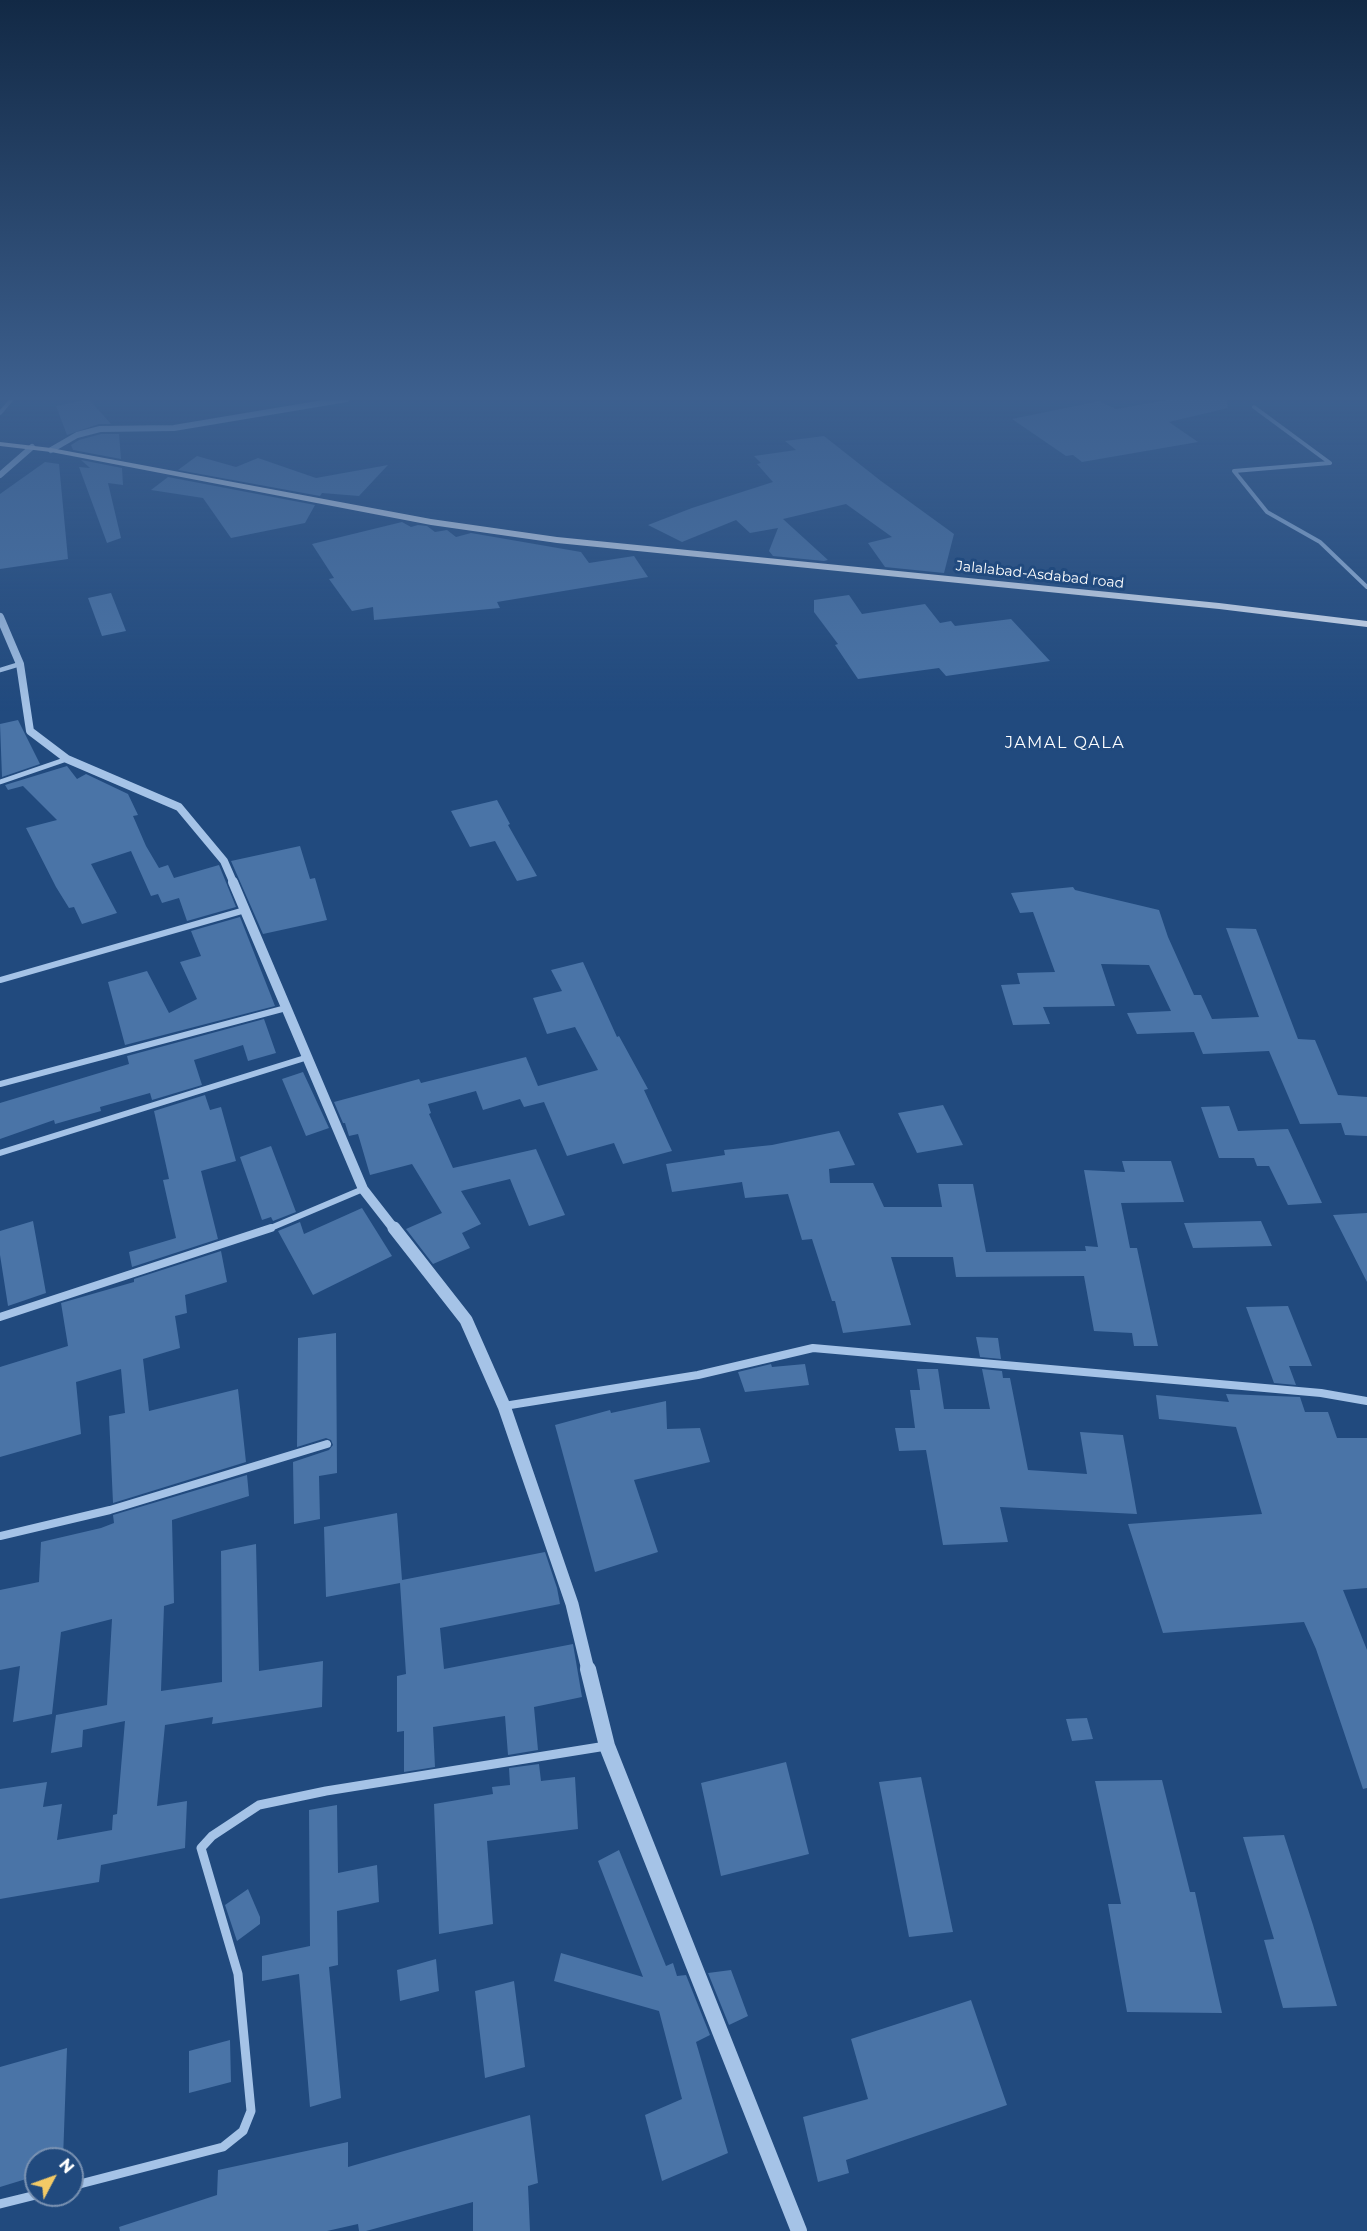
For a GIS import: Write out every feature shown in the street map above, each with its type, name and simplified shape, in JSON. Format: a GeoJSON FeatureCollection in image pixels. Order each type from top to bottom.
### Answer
{"type":"FeatureCollection","features":[{"type":"Feature","properties":{"kind":"main road","name":"Jalalabad-Asdabad road"},"geometry":{"type":"LineString","coordinates":[[331,503],[431,522],[557,540],[1219,606],[1367,624]]}},
{"type":"Feature","properties":{"kind":"street"},"geometry":{"type":"LineString","coordinates":[[1260,503],[1267,512],[1320,542],[1367,587]]}},
{"type":"Feature","properties":{"kind":"street"},"geometry":{"type":"LineString","coordinates":[[0,617],[20,664],[30,731],[67,759],[179,807],[224,861],[363,1189],[466,1320],[504,1406],[572,1604],[608,1746],[799,2231]]}},
{"type":"Feature","properties":{"kind":"street"},"geometry":{"type":"LineString","coordinates":[[0,670],[20,664]]}},
{"type":"Feature","properties":{"kind":"street"},"geometry":{"type":"LineString","coordinates":[[0,782],[67,759]]}},
{"type":"Feature","properties":{"kind":"street"},"geometry":{"type":"LineString","coordinates":[[0,980],[245,910]]}},
{"type":"Feature","properties":{"kind":"street"},"geometry":{"type":"LineString","coordinates":[[0,1084],[286,1008]]}},
{"type":"Feature","properties":{"kind":"street"},"geometry":{"type":"LineString","coordinates":[[0,1152],[308,1057]]}},
{"type":"Feature","properties":{"kind":"street"},"geometry":{"type":"LineString","coordinates":[[0,1317],[286,1223],[363,1189]]}},
{"type":"Feature","properties":{"kind":"street"},"geometry":{"type":"LineString","coordinates":[[504,1406],[698,1375],[813,1348],[1321,1393],[1367,1401]]}},
{"type":"Feature","properties":{"kind":"street"},"geometry":{"type":"LineString","coordinates":[[0,1536],[110,1510],[327,1444]]}},
{"type":"Feature","properties":{"kind":"street"},"geometry":{"type":"LineString","coordinates":[[84,2183],[223,2147],[243,2131],[251,2111],[238,1974],[201,1848],[212,1836],[259,1804],[326,1791],[608,1746]]}},
{"type":"Feature","properties":{"kind":"street"},"geometry":{"type":"LineString","coordinates":[[0,2204],[24,2198]]}},
{"type":"Feature","properties":{"kind":"building"},"geometry":{"type":"Polygon","coordinates":[[[0,503],[63,503],[68,559],[0,569],[0,503]]]}},
{"type":"Feature","properties":{"kind":"building"},"geometry":{"type":"Polygon","coordinates":[[[92,503],[113,503],[121,538],[107,543],[92,503]]]}},
{"type":"Feature","properties":{"kind":"building"},"geometry":{"type":"Polygon","coordinates":[[[207,503],[315,505],[305,523],[231,538],[207,503]]]}},
{"type":"Feature","properties":{"kind":"building"},"geometry":{"type":"Polygon","coordinates":[[[707,503],[911,503],[954,534],[944,573],[885,567],[868,543],[892,537],[846,504],[783,519],[828,560],[824,561],[773,556],[769,551],[778,528],[750,533],[736,520],[682,542],[648,525],[707,503]]]}},
{"type":"Feature","properties":{"kind":"building"},"geometry":{"type":"Polygon","coordinates":[[[402,522],[411,527],[427,526],[435,532],[447,530],[456,537],[471,533],[581,552],[589,563],[634,556],[648,577],[497,602],[500,608],[374,620],[373,607],[352,611],[329,579],[334,578],[312,544],[402,522]]]}},
{"type":"Feature","properties":{"kind":"building"},"geometry":{"type":"Polygon","coordinates":[[[111,593],[126,631],[102,636],[88,598],[111,593]]]}},
{"type":"Feature","properties":{"kind":"building"},"geometry":{"type":"Polygon","coordinates":[[[849,595],[862,614],[925,604],[940,623],[951,621],[955,626],[1011,619],[1050,661],[946,676],[939,668],[858,679],[835,645],[838,644],[814,612],[814,600],[849,595]]]}},
{"type":"Feature","properties":{"kind":"building"},"geometry":{"type":"Polygon","coordinates":[[[18,720],[40,764],[2,777],[0,724],[18,720]]]}},
{"type":"Feature","properties":{"kind":"building"},"geometry":{"type":"Polygon","coordinates":[[[67,766],[77,779],[86,774],[128,794],[138,815],[133,816],[146,846],[159,868],[168,865],[174,878],[219,865],[236,907],[187,921],[179,898],[162,903],[158,894],[151,896],[131,851],[91,864],[117,913],[82,924],[74,907],[69,908],[56,887],[26,828],[57,820],[23,786],[8,790],[5,785],[67,766]]]}},
{"type":"Feature","properties":{"kind":"building"},"geometry":{"type":"Polygon","coordinates":[[[497,800],[510,824],[508,825],[537,876],[517,881],[495,841],[470,847],[451,811],[497,800]]]}},
{"type":"Feature","properties":{"kind":"building"},"geometry":{"type":"Polygon","coordinates":[[[300,846],[310,879],[315,878],[327,920],[263,934],[231,861],[300,846]]]}},
{"type":"Feature","properties":{"kind":"building"},"geometry":{"type":"Polygon","coordinates":[[[1073,887],[1075,890],[1159,910],[1168,937],[1194,995],[1201,995],[1212,1019],[1259,1017],[1226,928],[1256,929],[1298,1039],[1315,1040],[1338,1095],[1367,1097],[1367,1136],[1345,1135],[1341,1123],[1300,1124],[1269,1051],[1203,1054],[1194,1032],[1137,1034],[1127,1013],[1171,1011],[1149,965],[1101,964],[1115,1006],[1043,1007],[1050,1024],[1013,1025],[1001,985],[1020,984],[1017,973],[1055,972],[1033,912],[1020,913],[1011,893],[1073,887]]]}},
{"type":"Feature","properties":{"kind":"building"},"geometry":{"type":"Polygon","coordinates":[[[240,917],[275,1006],[125,1045],[108,982],[147,971],[169,1013],[197,999],[180,962],[201,956],[191,931],[240,917]]]}},
{"type":"Feature","properties":{"kind":"building"},"geometry":{"type":"Polygon","coordinates":[[[583,962],[617,1037],[619,1036],[648,1089],[644,1090],[672,1151],[623,1164],[614,1143],[567,1156],[544,1102],[524,1107],[520,1099],[483,1110],[476,1091],[428,1104],[431,1113],[429,1114],[453,1168],[536,1149],[565,1215],[529,1226],[510,1179],[461,1191],[481,1224],[462,1233],[470,1248],[433,1264],[406,1229],[442,1213],[412,1164],[370,1175],[358,1134],[349,1136],[334,1102],[419,1079],[421,1083],[526,1057],[538,1086],[598,1070],[575,1027],[547,1034],[533,998],[562,991],[551,970],[583,962]]]}},
{"type":"Feature","properties":{"kind":"building"},"geometry":{"type":"Polygon","coordinates":[[[264,1019],[276,1053],[248,1061],[243,1045],[194,1060],[202,1085],[152,1100],[150,1093],[100,1107],[101,1111],[55,1124],[54,1120],[0,1139],[0,1103],[129,1064],[127,1056],[264,1019]]]}},
{"type":"Feature","properties":{"kind":"building"},"geometry":{"type":"Polygon","coordinates":[[[303,1072],[329,1128],[306,1136],[282,1079],[303,1072]]]}},
{"type":"Feature","properties":{"kind":"building"},"geometry":{"type":"Polygon","coordinates":[[[205,1095],[210,1110],[221,1107],[236,1161],[201,1171],[218,1239],[132,1267],[129,1252],[176,1238],[163,1180],[169,1179],[154,1111],[205,1095]]]}},
{"type":"Feature","properties":{"kind":"building"},"geometry":{"type":"Polygon","coordinates":[[[943,1105],[963,1145],[917,1153],[898,1113],[943,1105]]]}},
{"type":"Feature","properties":{"kind":"building"},"geometry":{"type":"Polygon","coordinates":[[[1229,1106],[1238,1131],[1288,1129],[1322,1203],[1288,1205],[1269,1166],[1257,1166],[1254,1158],[1219,1158],[1201,1107],[1229,1106]]]}},
{"type":"Feature","properties":{"kind":"building"},"geometry":{"type":"Polygon","coordinates":[[[839,1131],[855,1165],[829,1169],[830,1183],[873,1183],[884,1207],[942,1207],[938,1184],[973,1184],[986,1252],[1086,1251],[1085,1246],[1098,1247],[1084,1170],[1125,1172],[1122,1161],[1171,1161],[1184,1202],[1121,1203],[1130,1248],[1137,1248],[1158,1346],[1134,1346],[1132,1333],[1094,1331],[1084,1276],[956,1277],[953,1257],[891,1257],[911,1325],[843,1333],[835,1301],[832,1301],[812,1239],[802,1240],[788,1194],[745,1198],[742,1182],[672,1192],[666,1164],[725,1155],[724,1150],[772,1145],[839,1131]]]}},
{"type":"Feature","properties":{"kind":"building"},"geometry":{"type":"Polygon","coordinates":[[[271,1146],[296,1212],[273,1221],[271,1217],[262,1220],[240,1157],[271,1146]]]}},
{"type":"Feature","properties":{"kind":"building"},"geometry":{"type":"Polygon","coordinates":[[[362,1208],[392,1256],[313,1295],[278,1231],[300,1222],[304,1234],[362,1208]]]}},
{"type":"Feature","properties":{"kind":"building"},"geometry":{"type":"Polygon","coordinates":[[[1367,1213],[1367,1282],[1333,1215],[1367,1213]]]}},
{"type":"Feature","properties":{"kind":"building"},"geometry":{"type":"Polygon","coordinates":[[[33,1221],[46,1293],[8,1306],[0,1255],[0,1231],[33,1221]]]}},
{"type":"Feature","properties":{"kind":"building"},"geometry":{"type":"Polygon","coordinates":[[[1261,1221],[1272,1246],[1193,1248],[1184,1223],[1261,1221]]]}},
{"type":"Feature","properties":{"kind":"building"},"geometry":{"type":"Polygon","coordinates":[[[221,1251],[227,1282],[185,1295],[187,1313],[175,1316],[180,1348],[143,1359],[149,1411],[238,1389],[246,1462],[113,1503],[109,1416],[125,1413],[121,1369],[76,1382],[81,1434],[0,1457],[0,1367],[68,1346],[61,1303],[134,1282],[134,1279],[221,1251]]]}},
{"type":"Feature","properties":{"kind":"building"},"geometry":{"type":"Polygon","coordinates":[[[1288,1306],[1312,1366],[1289,1366],[1296,1385],[1274,1383],[1246,1307],[1288,1306]]]}},
{"type":"Feature","properties":{"kind":"building"},"geometry":{"type":"Polygon","coordinates":[[[336,1333],[337,1473],[319,1476],[320,1519],[294,1524],[293,1462],[329,1450],[333,1445],[331,1440],[326,1438],[297,1447],[298,1338],[336,1333]]]}},
{"type":"Feature","properties":{"kind":"building"},"geometry":{"type":"Polygon","coordinates":[[[976,1337],[998,1338],[1001,1359],[980,1357],[976,1337]]]}},
{"type":"Feature","properties":{"kind":"building"},"geometry":{"type":"Polygon","coordinates":[[[771,1364],[772,1367],[805,1364],[809,1385],[745,1392],[738,1372],[771,1364]]]}},
{"type":"Feature","properties":{"kind":"building"},"geometry":{"type":"Polygon","coordinates":[[[917,1369],[938,1369],[944,1409],[990,1409],[982,1369],[1002,1371],[1003,1378],[1010,1378],[1028,1470],[1087,1474],[1080,1432],[1123,1435],[1137,1514],[1000,1507],[1008,1542],[943,1545],[926,1450],[899,1451],[895,1428],[915,1428],[910,1390],[920,1390],[917,1369]]]}},
{"type":"Feature","properties":{"kind":"building"},"geometry":{"type":"Polygon","coordinates":[[[1226,1394],[1300,1397],[1305,1412],[1328,1412],[1337,1438],[1367,1438],[1367,1588],[1343,1590],[1367,1650],[1367,1788],[1363,1789],[1316,1649],[1304,1622],[1163,1633],[1128,1524],[1262,1514],[1236,1427],[1159,1419],[1156,1395],[1229,1402],[1226,1394]]]}},
{"type":"Feature","properties":{"kind":"building"},"geometry":{"type":"Polygon","coordinates":[[[666,1401],[667,1429],[700,1428],[710,1462],[634,1480],[658,1552],[595,1572],[555,1425],[610,1410],[611,1413],[666,1401]]]}},
{"type":"Feature","properties":{"kind":"building"},"geometry":{"type":"Polygon","coordinates":[[[247,1475],[249,1496],[172,1520],[174,1603],[164,1606],[161,1691],[222,1682],[221,1551],[256,1544],[259,1671],[323,1661],[322,1707],[212,1724],[213,1717],[165,1725],[157,1806],[187,1801],[185,1848],[101,1865],[99,1882],[0,1899],[0,1789],[47,1782],[43,1807],[62,1804],[57,1840],[112,1830],[113,1815],[117,1814],[125,1721],[83,1730],[82,1747],[51,1753],[56,1715],[107,1705],[112,1619],[61,1632],[52,1714],[13,1722],[20,1666],[0,1670],[0,1590],[39,1582],[41,1542],[101,1528],[114,1523],[113,1515],[247,1475]]]}},
{"type":"Feature","properties":{"kind":"building"},"geometry":{"type":"Polygon","coordinates":[[[397,1513],[402,1580],[545,1552],[560,1604],[440,1628],[444,1669],[573,1644],[582,1697],[534,1707],[538,1750],[508,1755],[505,1716],[433,1727],[435,1767],[404,1772],[404,1731],[397,1732],[397,1676],[406,1674],[400,1583],[326,1597],[324,1527],[397,1513]]]}},
{"type":"Feature","properties":{"kind":"building"},"geometry":{"type":"Polygon","coordinates":[[[1087,1718],[1093,1739],[1072,1741],[1066,1719],[1087,1718]]]}},
{"type":"Feature","properties":{"kind":"building"},"geometry":{"type":"Polygon","coordinates":[[[786,1762],[809,1854],[721,1876],[701,1783],[786,1762]]]}},
{"type":"Feature","properties":{"kind":"building"},"geometry":{"type":"Polygon","coordinates":[[[539,1764],[541,1781],[575,1777],[578,1829],[487,1841],[493,1924],[439,1934],[434,1804],[493,1794],[492,1787],[510,1785],[509,1768],[539,1764]]]}},
{"type":"Feature","properties":{"kind":"building"},"geometry":{"type":"Polygon","coordinates":[[[921,1777],[953,1932],[909,1937],[879,1782],[921,1777]]]}},
{"type":"Feature","properties":{"kind":"building"},"geometry":{"type":"Polygon","coordinates":[[[1162,1780],[1190,1892],[1195,1892],[1222,2013],[1127,2012],[1108,1904],[1121,1904],[1095,1781],[1162,1780]]]}},
{"type":"Feature","properties":{"kind":"building"},"geometry":{"type":"Polygon","coordinates":[[[337,1805],[338,1873],[377,1865],[379,1902],[337,1911],[338,1965],[329,1967],[341,2098],[310,2107],[299,1974],[262,1981],[262,1956],[310,1946],[309,1810],[337,1805]]]}},
{"type":"Feature","properties":{"kind":"building"},"geometry":{"type":"Polygon","coordinates":[[[1284,1835],[1337,2006],[1283,2008],[1264,1940],[1274,1939],[1243,1837],[1284,1835]]]}},
{"type":"Feature","properties":{"kind":"building"},"geometry":{"type":"Polygon","coordinates":[[[619,1850],[666,1966],[673,1963],[677,1976],[686,1975],[710,2035],[696,2042],[728,2153],[662,2181],[645,2115],[682,2099],[659,2011],[554,1981],[561,1953],[643,1977],[598,1861],[619,1850]]]}},
{"type":"Feature","properties":{"kind":"building"},"geometry":{"type":"Polygon","coordinates":[[[248,1889],[260,1917],[260,1924],[237,1941],[225,1905],[248,1889]]]}},
{"type":"Feature","properties":{"kind":"building"},"geometry":{"type":"Polygon","coordinates":[[[436,1959],[439,1991],[400,2001],[397,1970],[436,1959]]]}},
{"type":"Feature","properties":{"kind":"building"},"geometry":{"type":"Polygon","coordinates":[[[731,1970],[748,2016],[729,2025],[708,1973],[731,1970]]]}},
{"type":"Feature","properties":{"kind":"building"},"geometry":{"type":"Polygon","coordinates":[[[514,1981],[525,2067],[485,2078],[475,1991],[514,1981]]]}},
{"type":"Feature","properties":{"kind":"building"},"geometry":{"type":"Polygon","coordinates":[[[971,2000],[1007,2105],[846,2160],[849,2173],[818,2182],[803,2117],[868,2099],[851,2039],[971,2000]]]}},
{"type":"Feature","properties":{"kind":"building"},"geometry":{"type":"Polygon","coordinates":[[[230,2040],[231,2082],[189,2093],[189,2051],[230,2040]]]}},
{"type":"Feature","properties":{"kind":"building"},"geometry":{"type":"Polygon","coordinates":[[[67,2048],[63,2147],[24,2147],[24,2180],[0,2187],[0,2067],[67,2048]]]}},
{"type":"Feature","properties":{"kind":"building"},"geometry":{"type":"Polygon","coordinates":[[[530,2115],[538,2183],[528,2186],[530,2231],[473,2231],[473,2202],[366,2231],[359,2231],[358,2224],[327,2231],[120,2231],[119,2227],[217,2195],[218,2170],[348,2142],[348,2167],[530,2115]]]}},
{"type":"Feature","properties":{"kind":"district","name":"JAMAL QALA"},"geometry":{"type":"Point","coordinates":[1065,743]}}]}
